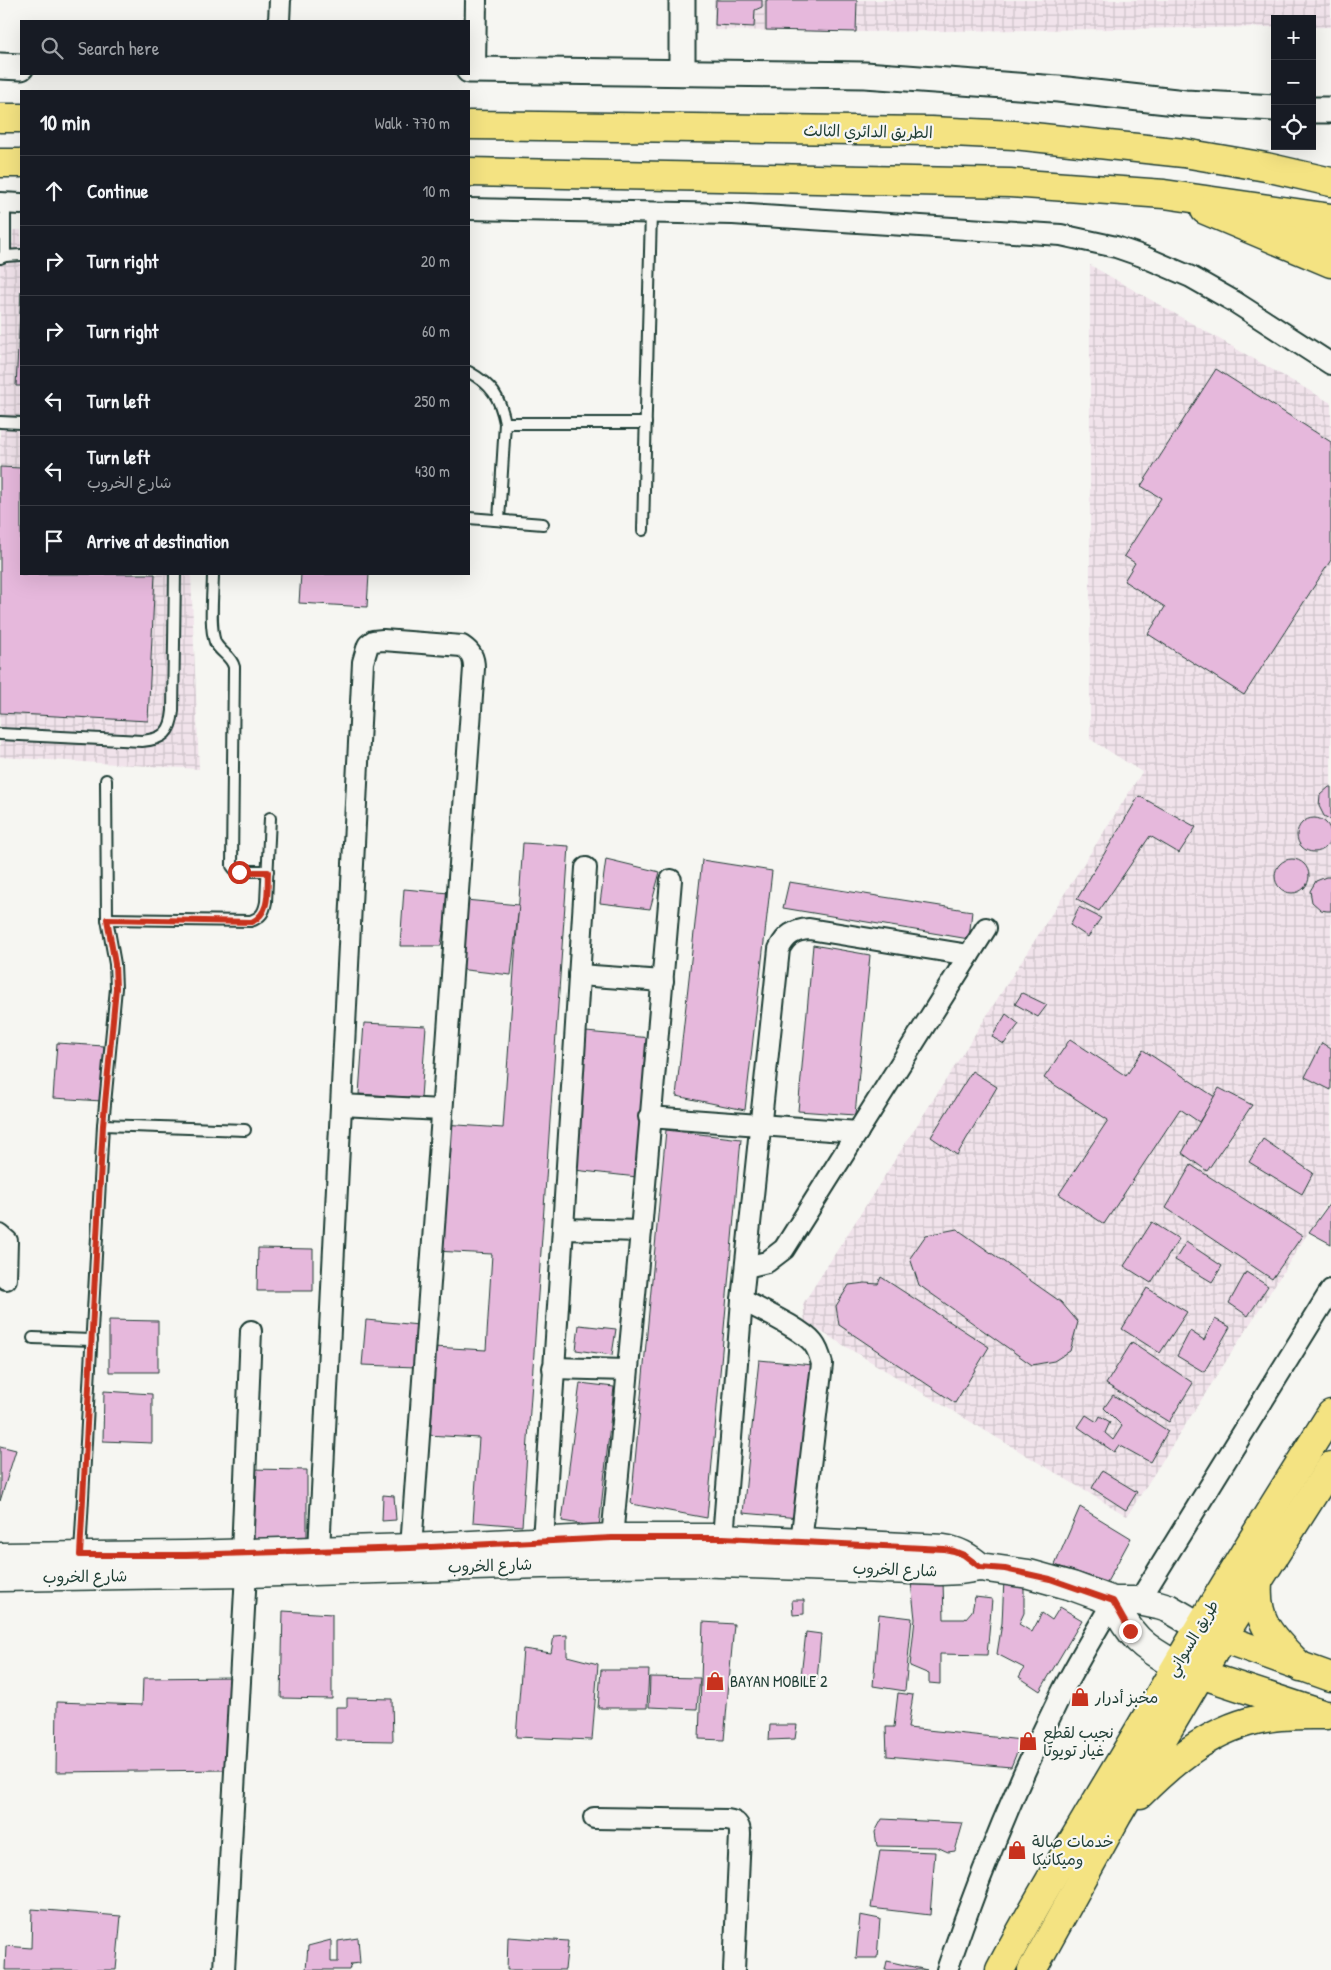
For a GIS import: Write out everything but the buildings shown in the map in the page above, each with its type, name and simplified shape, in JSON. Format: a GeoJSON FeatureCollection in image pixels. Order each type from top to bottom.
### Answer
{"type":"FeatureCollection","features":[{"type":"Feature","properties":{"kind":"main road"},"geometry":{"type":"LineString","coordinates":[[0,118],[20,118]]}},
{"type":"Feature","properties":{"kind":"main road","name":"الطريق الدائري الثالث"},"geometry":{"type":"LineString","coordinates":[[470,125],[931,131],[1005,134],[1184,154],[1331,175]]}},
{"type":"Feature","properties":{"kind":"main road"},"geometry":{"type":"LineString","coordinates":[[0,163],[20,164]]}},
{"type":"Feature","properties":{"kind":"main road"},"geometry":{"type":"LineString","coordinates":[[1266,167],[1331,166]]}},
{"type":"Feature","properties":{"kind":"main road","name":"الطريق الدائري الثالث"},"geometry":{"type":"LineString","coordinates":[[1266,167],[1331,182]]}},
{"type":"Feature","properties":{"kind":"main road"},"geometry":{"type":"LineString","coordinates":[[470,172],[1010,183],[1164,194],[1331,218]]}},
{"type":"Feature","properties":{"kind":"main road"},"geometry":{"type":"LineString","coordinates":[[1164,194],[1331,235]]}},
{"type":"Feature","properties":{"kind":"main road"},"geometry":{"type":"LineString","coordinates":[[1164,194],[1331,263]]}},
{"type":"Feature","properties":{"kind":"main road","name":"طريق السواني"},"geometry":{"type":"LineString","coordinates":[[1000,1970],[1060,1861],[1188,1670],[1331,1414]]}},
{"type":"Feature","properties":{"kind":"main road","name":"طريق السواني"},"geometry":{"type":"LineString","coordinates":[[1210,1632],[1258,1583],[1331,1466]]}},
{"type":"Feature","properties":{"kind":"main road","name":"شارع الخروب"},"geometry":{"type":"LineString","coordinates":[[0,1577],[244,1563],[320,1551],[612,1538],[692,1550],[940,1571],[980,1567],[1005,1569],[1050,1579],[1126,1601],[1168,1608],[1210,1632]]}},
{"type":"Feature","properties":{"kind":"main road","name":"شارع الخروب"},"geometry":{"type":"LineString","coordinates":[[0,1557],[80,1555],[244,1563],[541,1564],[692,1550],[723,1538],[944,1549],[964,1555],[980,1567]]}},
{"type":"Feature","properties":{"kind":"main road"},"geometry":{"type":"LineString","coordinates":[[1258,1583],[1257,1598],[1260,1614],[1266,1628],[1301,1667]]}},
{"type":"Feature","properties":{"kind":"main road"},"geometry":{"type":"LineString","coordinates":[[1126,1601],[1122,1620],[1151,1652],[1188,1670],[1329,1716]]}},
{"type":"Feature","properties":{"kind":"main road"},"geometry":{"type":"LineString","coordinates":[[1210,1632],[1331,1677]]}},
{"type":"Feature","properties":{"kind":"main road","name":"طريق السواني"},"geometry":{"type":"LineString","coordinates":[[1032,1970],[1117,1816],[1188,1670]]}},
{"type":"Feature","properties":{"kind":"main road"},"geometry":{"type":"LineString","coordinates":[[1117,1816],[1173,1763],[1201,1742],[1232,1727],[1266,1718],[1300,1715],[1329,1716]]}},
{"type":"Feature","properties":{"kind":"street"},"geometry":{"type":"LineString","coordinates":[[279,20],[280,0]]}},
{"type":"Feature","properties":{"kind":"street"},"geometry":{"type":"LineString","coordinates":[[476,0],[472,70],[865,75],[1058,90],[1185,103],[1271,108]]}},
{"type":"Feature","properties":{"kind":"street"},"geometry":{"type":"LineString","coordinates":[[682,0],[682,72]]}},
{"type":"Feature","properties":{"kind":"street"},"geometry":{"type":"LineString","coordinates":[[0,66],[20,67]]}},
{"type":"Feature","properties":{"kind":"street"},"geometry":{"type":"LineString","coordinates":[[1316,110],[1331,110]]}},
{"type":"Feature","properties":{"kind":"street"},"geometry":{"type":"LineString","coordinates":[[470,209],[733,214],[1034,233],[1090,240],[1142,256],[1191,277],[1235,302],[1331,364]]}},
{"type":"Feature","properties":{"kind":"street"},"geometry":{"type":"LineString","coordinates":[[320,1551],[363,662],[368,645],[373,641],[382,640],[462,646],[469,651],[474,659],[410,1548]]}},
{"type":"Feature","properties":{"kind":"street"},"geometry":{"type":"LineString","coordinates":[[543,1542],[586,868]]}},
{"type":"Feature","properties":{"kind":"street"},"geometry":{"type":"LineString","coordinates":[[612,1538],[671,880]]}},
{"type":"Feature","properties":{"kind":"street"},"geometry":{"type":"LineString","coordinates":[[746,1267],[767,1262],[784,1249],[986,928]]}},
{"type":"Feature","properties":{"kind":"street"},"geometry":{"type":"LineString","coordinates":[[723,1538],[742,1300],[779,949],[783,940],[790,934],[809,929],[969,955]]}},
{"type":"Feature","properties":{"kind":"street"},"geometry":{"type":"LineString","coordinates":[[579,975],[663,981]]}},
{"type":"Feature","properties":{"kind":"street"},"geometry":{"type":"LineString","coordinates":[[341,1105],[442,1110]]}},
{"type":"Feature","properties":{"kind":"street"},"geometry":{"type":"LineString","coordinates":[[650,1118],[858,1132]]}},
{"type":"Feature","properties":{"kind":"street"},"geometry":{"type":"LineString","coordinates":[[563,1230],[641,1231]]}},
{"type":"Feature","properties":{"kind":"street"},"geometry":{"type":"LineString","coordinates":[[0,1234],[7,1241],[6,1279]]}},
{"type":"Feature","properties":{"kind":"street"},"geometry":{"type":"LineString","coordinates":[[947,1970],[967,1910],[1024,1772],[1062,1692],[1126,1601],[1331,1290]]}},
{"type":"Feature","properties":{"kind":"street"},"geometry":{"type":"LineString","coordinates":[[742,1300],[801,1332],[818,1351],[822,1364],[801,1542]]}},
{"type":"Feature","properties":{"kind":"street"},"geometry":{"type":"LineString","coordinates":[[224,1970],[244,1563],[251,1331]]}},
{"type":"Feature","properties":{"kind":"street"},"geometry":{"type":"LineString","coordinates":[[553,1368],[626,1370]]}},
{"type":"Feature","properties":{"kind":"street"},"geometry":{"type":"LineString","coordinates":[[594,1818],[732,1820],[737,1824],[740,1834],[734,1970]]}},
{"type":"Feature","properties":{"kind":"lane"},"geometry":{"type":"LineString","coordinates":[[9,203],[2,257],[20,255]]}},
{"type":"Feature","properties":{"kind":"lane"},"geometry":{"type":"LineString","coordinates":[[643,530],[651,212]]}},
{"type":"Feature","properties":{"kind":"lane"},"geometry":{"type":"LineString","coordinates":[[470,373],[497,395],[503,410],[505,423],[499,520]]}},
{"type":"Feature","properties":{"kind":"lane"},"geometry":{"type":"LineString","coordinates":[[0,422],[20,423]]}},
{"type":"Feature","properties":{"kind":"lane"},"geometry":{"type":"LineString","coordinates":[[505,423],[646,423]]}},
{"type":"Feature","properties":{"kind":"lane"},"geometry":{"type":"LineString","coordinates":[[470,518],[542,524]]}},
{"type":"Feature","properties":{"kind":"lane"},"geometry":{"type":"LineString","coordinates":[[0,734],[142,741],[155,740],[165,734],[172,723],[174,711],[174,575]]}},
{"type":"Feature","properties":{"kind":"lane"},"geometry":{"type":"LineString","coordinates":[[213,575],[214,638],[220,650],[229,657],[234,667],[232,866],[236,871],[268,872]]}},
{"type":"Feature","properties":{"kind":"lane"},"geometry":{"type":"LineString","coordinates":[[80,1555],[103,1125],[116,988],[114,955],[107,919],[106,780]]}},
{"type":"Feature","properties":{"kind":"lane"},"geometry":{"type":"LineString","coordinates":[[107,919],[252,922],[260,918],[265,911],[270,818]]}},
{"type":"Feature","properties":{"kind":"lane"},"geometry":{"type":"LineString","coordinates":[[103,1125],[245,1130]]}},
{"type":"Feature","properties":{"kind":"lane"},"geometry":{"type":"LineString","coordinates":[[33,1338],[92,1340]]}},
{"type":"Feature","properties":{"kind":"shaded area"},"geometry":{"type":"Polygon","coordinates":[[[714,0],[1331,0],[1331,27],[1316,27],[1316,15],[1271,15],[1271,27],[856,32],[714,30],[714,0]]]}},
{"type":"Feature","properties":{"kind":"shaded area"},"geometry":{"type":"Polygon","coordinates":[[[13,230],[20,230],[20,575],[191,575],[199,769],[0,757],[0,242],[13,243],[13,230]]]}},
{"type":"Feature","properties":{"kind":"shaded area"},"geometry":{"type":"Polygon","coordinates":[[[1090,265],[1331,403],[1331,1197],[1127,1516],[805,1322],[803,1304],[1142,772],[1090,739],[1090,265]]]}},
{"type":"Feature","properties":{"kind":"place","name":"BAYAN MOBILE 2"},"geometry":{"type":"Point","coordinates":[715,1681]}},
{"type":"Feature","properties":{"kind":"place","name":"مخبز أدرار"},"geometry":{"type":"Point","coordinates":[1080,1697]}},
{"type":"Feature","properties":{"kind":"place","name":"نجيب لقطع غيار تويوتا"},"geometry":{"type":"Point","coordinates":[1028,1741]}},
{"type":"Feature","properties":{"kind":"place","name":"خدمات صالة وميكانيكا"},"geometry":{"type":"Point","coordinates":[1017,1850]}},
{"type":"Feature","properties":{"kind":"route"},"geometry":{"type":"LineString","coordinates":[[239,872],[268,872],[265,911],[260,918],[252,922],[107,919],[113,946],[116,988],[107,1099],[103,1125],[80,1555],[186,1555],[410,1548],[612,1538],[723,1538],[944,1549],[964,1555],[980,1567],[1005,1569],[1050,1579],[1113,1601],[1122,1620],[1130,1631]]}}]}
